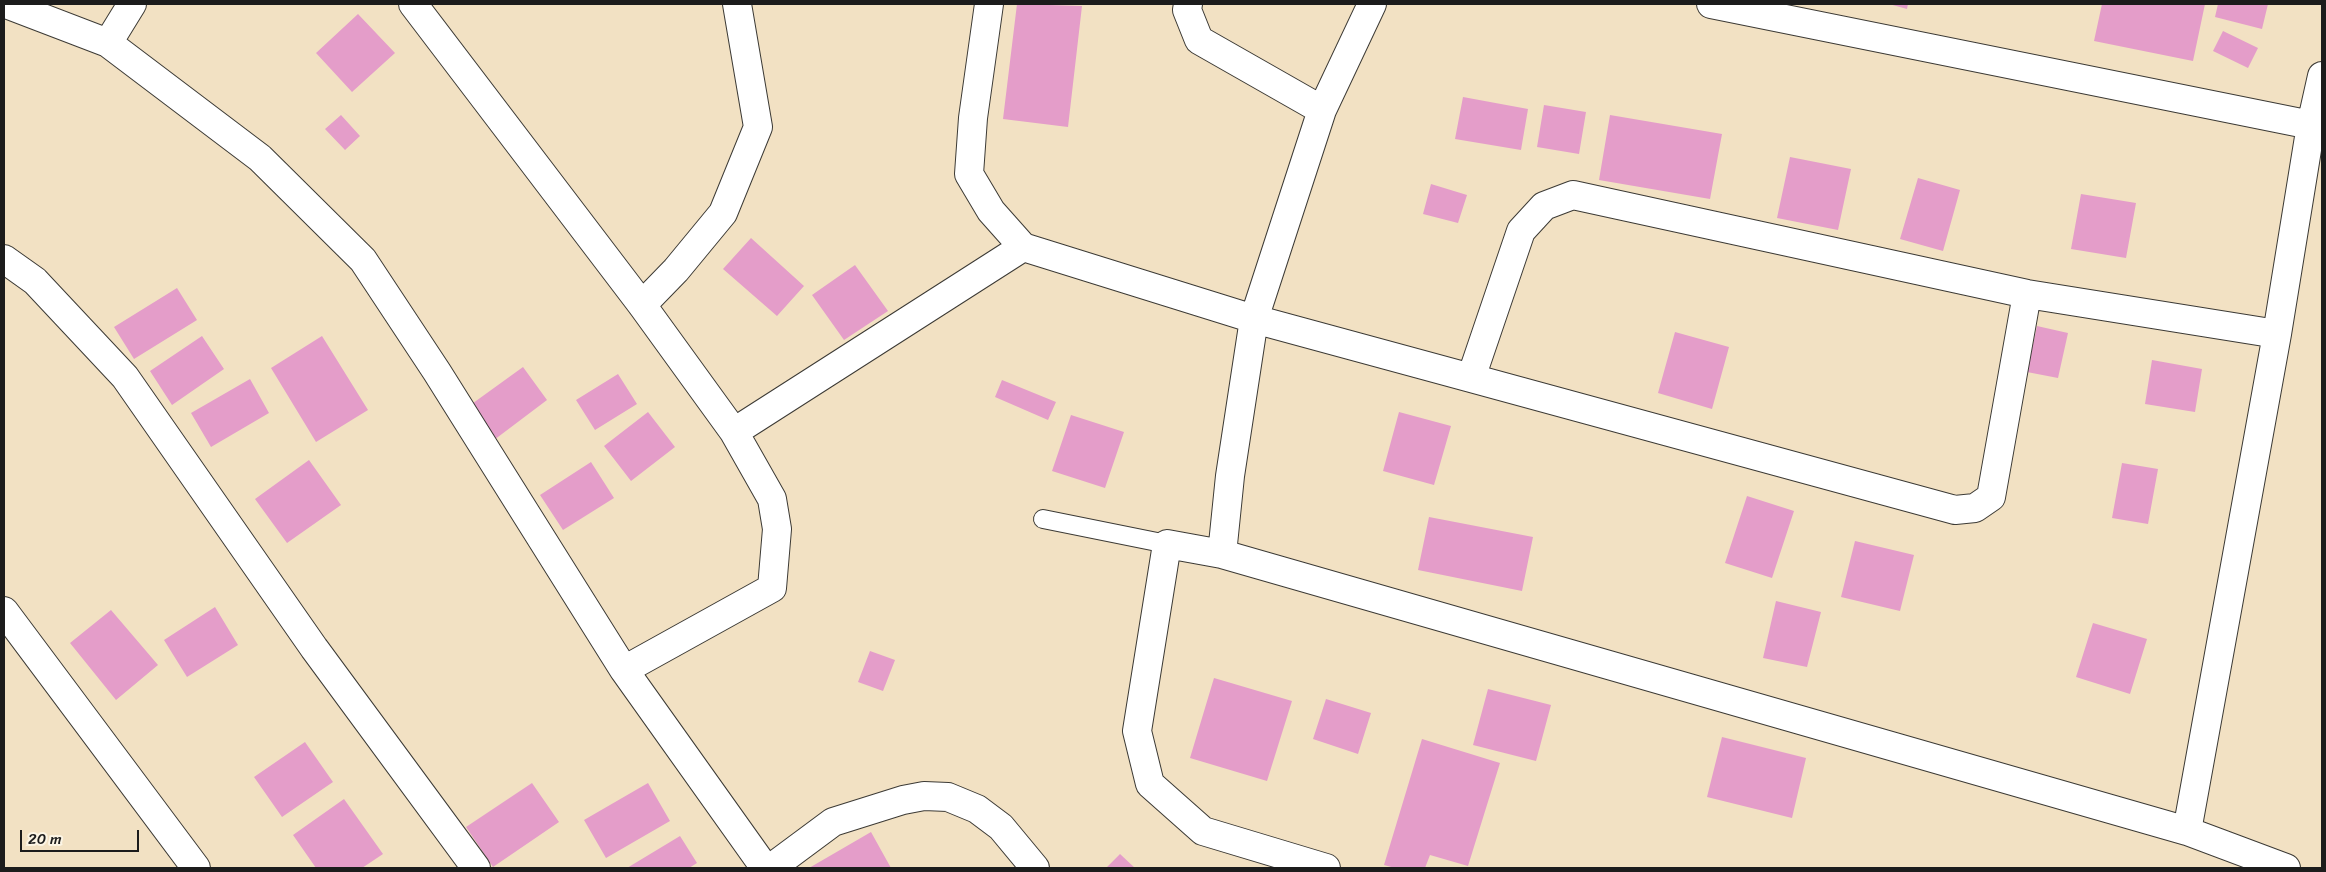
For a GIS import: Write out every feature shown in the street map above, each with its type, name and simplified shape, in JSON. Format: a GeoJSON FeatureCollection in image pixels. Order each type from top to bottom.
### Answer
{"type":"FeatureCollection","features":[{"type":"Feature","properties":{"kind":"street"},"geometry":{"type":"LineString","coordinates":[[6,4],[108,43],[260,158],[363,260],[437,372],[624,670],[765,868]]}},
{"type":"Feature","properties":{"kind":"street"},"geometry":{"type":"LineString","coordinates":[[108,43],[132,4]]}},
{"type":"Feature","properties":{"kind":"street"},"geometry":{"type":"LineString","coordinates":[[413,4],[642,305],[734,432],[772,499],[777,529],[772,588],[624,670]]}},
{"type":"Feature","properties":{"kind":"street"},"geometry":{"type":"LineString","coordinates":[[642,305],[676,270],[723,213],[758,127],[737,4]]}},
{"type":"Feature","properties":{"kind":"street"},"geometry":{"type":"LineString","coordinates":[[989,4],[973,118],[969,174],[991,211],[1023,246],[1254,319],[1955,510],[1975,508],[1991,497],[2027,294]]}},
{"type":"Feature","properties":{"kind":"street"},"geometry":{"type":"LineString","coordinates":[[1188,4],[1187,10],[1200,40],[1322,110]]}},
{"type":"Feature","properties":{"kind":"street"},"geometry":{"type":"LineString","coordinates":[[1222,554],[1230,476],[1254,319],[1322,110],[1372,4]]}},
{"type":"Feature","properties":{"kind":"street"},"geometry":{"type":"LineString","coordinates":[[1711,4],[2312,125]]}},
{"type":"Feature","properties":{"kind":"street"},"geometry":{"type":"LineString","coordinates":[[2187,831],[2322,76]]}},
{"type":"Feature","properties":{"kind":"street"},"geometry":{"type":"LineString","coordinates":[[1471,378],[1521,231],[1544,206],[1573,195],[2027,294],[2277,334]]}},
{"type":"Feature","properties":{"kind":"street"},"geometry":{"type":"LineString","coordinates":[[734,432],[1023,246]]}},
{"type":"Feature","properties":{"kind":"street"},"geometry":{"type":"LineString","coordinates":[[4,259],[36,281],[125,377],[314,648],[476,868]]}},
{"type":"Feature","properties":{"kind":"street"},"geometry":{"type":"LineString","coordinates":[[1326,868],[1203,831],[1150,784],[1137,731],[1167,544],[1222,554],[2187,831],[2286,868]]}},
{"type":"Feature","properties":{"kind":"street"},"geometry":{"type":"LineString","coordinates":[[4,611],[196,868]]}},
{"type":"Feature","properties":{"kind":"street"},"geometry":{"type":"LineString","coordinates":[[771,868],[833,822],[903,800],[924,796],[948,797],[977,809],[1001,827],[1035,868]]}},
{"type":"Feature","properties":{"kind":"lane"},"geometry":{"type":"LineString","coordinates":[[1043,519],[1167,544]]}},
{"type":"Feature","properties":{"kind":"building"},"geometry":{"type":"Polygon","coordinates":[[[1017,4],[1082,6],[1068,127],[1003,119],[1017,4]]]}},
{"type":"Feature","properties":{"kind":"building"},"geometry":{"type":"Polygon","coordinates":[[[1889,4],[1908,4],[1907,9],[1889,4]]]}},
{"type":"Feature","properties":{"kind":"building"},"geometry":{"type":"Polygon","coordinates":[[[2102,4],[2205,4],[2193,61],[2094,41],[2102,4]]]}},
{"type":"Feature","properties":{"kind":"building"},"geometry":{"type":"Polygon","coordinates":[[[2218,4],[2268,4],[2262,29],[2215,17],[2218,4]]]}},
{"type":"Feature","properties":{"kind":"building"},"geometry":{"type":"Polygon","coordinates":[[[358,14],[395,53],[352,92],[316,53],[358,14]]]}},
{"type":"Feature","properties":{"kind":"building"},"geometry":{"type":"Polygon","coordinates":[[[2223,31],[2258,48],[2248,68],[2213,51],[2223,31]]]}},
{"type":"Feature","properties":{"kind":"building"},"geometry":{"type":"Polygon","coordinates":[[[1463,97],[1528,109],[1521,150],[1455,139],[1463,97]]]}},
{"type":"Feature","properties":{"kind":"building"},"geometry":{"type":"Polygon","coordinates":[[[1544,105],[1586,112],[1579,154],[1537,147],[1544,105]]]}},
{"type":"Feature","properties":{"kind":"building"},"geometry":{"type":"Polygon","coordinates":[[[341,115],[360,136],[345,150],[325,129],[341,115]]]}},
{"type":"Feature","properties":{"kind":"building"},"geometry":{"type":"Polygon","coordinates":[[[1610,115],[1722,134],[1710,199],[1599,180],[1610,115]]]}},
{"type":"Feature","properties":{"kind":"building"},"geometry":{"type":"Polygon","coordinates":[[[1790,157],[1851,169],[1838,230],[1777,218],[1790,157]]]}},
{"type":"Feature","properties":{"kind":"building"},"geometry":{"type":"Polygon","coordinates":[[[1918,178],[1960,190],[1943,251],[1900,239],[1918,178]]]}},
{"type":"Feature","properties":{"kind":"building"},"geometry":{"type":"Polygon","coordinates":[[[1431,184],[1467,195],[1458,223],[1423,214],[1431,184]]]}},
{"type":"Feature","properties":{"kind":"building"},"geometry":{"type":"Polygon","coordinates":[[[2081,194],[2136,203],[2126,258],[2071,249],[2081,194]]]}},
{"type":"Feature","properties":{"kind":"building"},"geometry":{"type":"Polygon","coordinates":[[[751,238],[804,286],[777,316],[723,269],[751,238]]]}},
{"type":"Feature","properties":{"kind":"building"},"geometry":{"type":"Polygon","coordinates":[[[855,265],[888,311],[844,340],[812,295],[855,265]]]}},
{"type":"Feature","properties":{"kind":"building"},"geometry":{"type":"Polygon","coordinates":[[[177,288],[197,320],[134,359],[114,327],[177,288]]]}},
{"type":"Feature","properties":{"kind":"building"},"geometry":{"type":"Polygon","coordinates":[[[2037,326],[2068,333],[2058,378],[2027,372],[2037,326]]]}},
{"type":"Feature","properties":{"kind":"building"},"geometry":{"type":"Polygon","coordinates":[[[1675,332],[1729,347],[1712,409],[1658,393],[1675,332]]]}},
{"type":"Feature","properties":{"kind":"building"},"geometry":{"type":"Polygon","coordinates":[[[202,336],[224,369],[172,405],[150,371],[202,336]]]}},
{"type":"Feature","properties":{"kind":"building"},"geometry":{"type":"Polygon","coordinates":[[[322,336],[368,410],[316,442],[271,368],[322,336]]]}},
{"type":"Feature","properties":{"kind":"building"},"geometry":{"type":"Polygon","coordinates":[[[2152,360],[2202,369],[2195,412],[2145,404],[2152,360]]]}},
{"type":"Feature","properties":{"kind":"building"},"geometry":{"type":"Polygon","coordinates":[[[523,367],[547,400],[494,440],[469,406],[523,367]]]}},
{"type":"Feature","properties":{"kind":"building"},"geometry":{"type":"Polygon","coordinates":[[[618,374],[637,404],[595,430],[576,400],[618,374]]]}},
{"type":"Feature","properties":{"kind":"building"},"geometry":{"type":"Polygon","coordinates":[[[250,379],[269,413],[211,447],[191,413],[250,379]]]}},
{"type":"Feature","properties":{"kind":"building"},"geometry":{"type":"Polygon","coordinates":[[[1002,380],[1056,402],[1048,420],[995,397],[1002,380]]]}},
{"type":"Feature","properties":{"kind":"building"},"geometry":{"type":"Polygon","coordinates":[[[648,412],[675,447],[631,481],[604,446],[648,412]]]}},
{"type":"Feature","properties":{"kind":"building"},"geometry":{"type":"Polygon","coordinates":[[[1399,412],[1451,426],[1434,485],[1383,471],[1399,412]]]}},
{"type":"Feature","properties":{"kind":"building"},"geometry":{"type":"Polygon","coordinates":[[[1071,415],[1124,432],[1105,488],[1052,471],[1071,415]]]}},
{"type":"Feature","properties":{"kind":"building"},"geometry":{"type":"Polygon","coordinates":[[[309,460],[341,505],[287,543],[255,499],[309,460]]]}},
{"type":"Feature","properties":{"kind":"building"},"geometry":{"type":"Polygon","coordinates":[[[591,462],[614,498],[563,530],[540,495],[591,462]]]}},
{"type":"Feature","properties":{"kind":"building"},"geometry":{"type":"Polygon","coordinates":[[[2122,463],[2158,469],[2148,524],[2112,518],[2122,463]]]}},
{"type":"Feature","properties":{"kind":"building"},"geometry":{"type":"Polygon","coordinates":[[[1747,496],[1794,511],[1772,578],[1725,563],[1747,496]]]}},
{"type":"Feature","properties":{"kind":"building"},"geometry":{"type":"Polygon","coordinates":[[[1429,517],[1533,537],[1522,591],[1418,570],[1429,517]]]}},
{"type":"Feature","properties":{"kind":"building"},"geometry":{"type":"Polygon","coordinates":[[[1855,541],[1914,555],[1900,611],[1841,597],[1855,541]]]}},
{"type":"Feature","properties":{"kind":"building"},"geometry":{"type":"Polygon","coordinates":[[[1776,601],[1821,612],[1807,667],[1763,658],[1776,601]]]}},
{"type":"Feature","properties":{"kind":"building"},"geometry":{"type":"Polygon","coordinates":[[[215,607],[238,645],[187,677],[164,640],[215,607]]]}},
{"type":"Feature","properties":{"kind":"building"},"geometry":{"type":"Polygon","coordinates":[[[111,610],[158,665],[116,700],[70,643],[111,610]]]}},
{"type":"Feature","properties":{"kind":"building"},"geometry":{"type":"Polygon","coordinates":[[[2093,623],[2147,639],[2130,694],[2076,677],[2093,623]]]}},
{"type":"Feature","properties":{"kind":"building"},"geometry":{"type":"Polygon","coordinates":[[[870,651],[895,660],[883,691],[858,682],[870,651]]]}},
{"type":"Feature","properties":{"kind":"building"},"geometry":{"type":"Polygon","coordinates":[[[1214,678],[1292,701],[1267,781],[1190,758],[1214,678]]]}},
{"type":"Feature","properties":{"kind":"building"},"geometry":{"type":"Polygon","coordinates":[[[1488,689],[1551,705],[1536,761],[1473,745],[1488,689]]]}},
{"type":"Feature","properties":{"kind":"building"},"geometry":{"type":"Polygon","coordinates":[[[1326,699],[1371,713],[1358,754],[1313,739],[1326,699]]]}},
{"type":"Feature","properties":{"kind":"building"},"geometry":{"type":"Polygon","coordinates":[[[1722,737],[1806,758],[1792,818],[1707,797],[1722,737]]]}},
{"type":"Feature","properties":{"kind":"building"},"geometry":{"type":"Polygon","coordinates":[[[1422,739],[1500,763],[1468,866],[1430,855],[1425,868],[1395,868],[1384,865],[1422,739]]]}},
{"type":"Feature","properties":{"kind":"building"},"geometry":{"type":"Polygon","coordinates":[[[305,742],[333,782],[282,817],[254,777],[305,742]]]}},
{"type":"Feature","properties":{"kind":"building"},"geometry":{"type":"Polygon","coordinates":[[[532,783],[559,822],[493,867],[466,827],[532,783]]]}},
{"type":"Feature","properties":{"kind":"building"},"geometry":{"type":"Polygon","coordinates":[[[648,783],[670,821],[606,858],[584,820],[648,783]]]}},
{"type":"Feature","properties":{"kind":"building"},"geometry":{"type":"Polygon","coordinates":[[[344,799],[383,854],[362,868],[316,868],[293,835],[344,799]]]}},
{"type":"Feature","properties":{"kind":"building"},"geometry":{"type":"Polygon","coordinates":[[[871,832],[891,868],[809,868],[871,832]]]}},
{"type":"Feature","properties":{"kind":"building"},"geometry":{"type":"Polygon","coordinates":[[[680,836],[697,863],[689,868],[627,868],[680,836]]]}},
{"type":"Feature","properties":{"kind":"building"},"geometry":{"type":"Polygon","coordinates":[[[1120,854],[1135,868],[1106,868],[1120,854]]]}}]}
